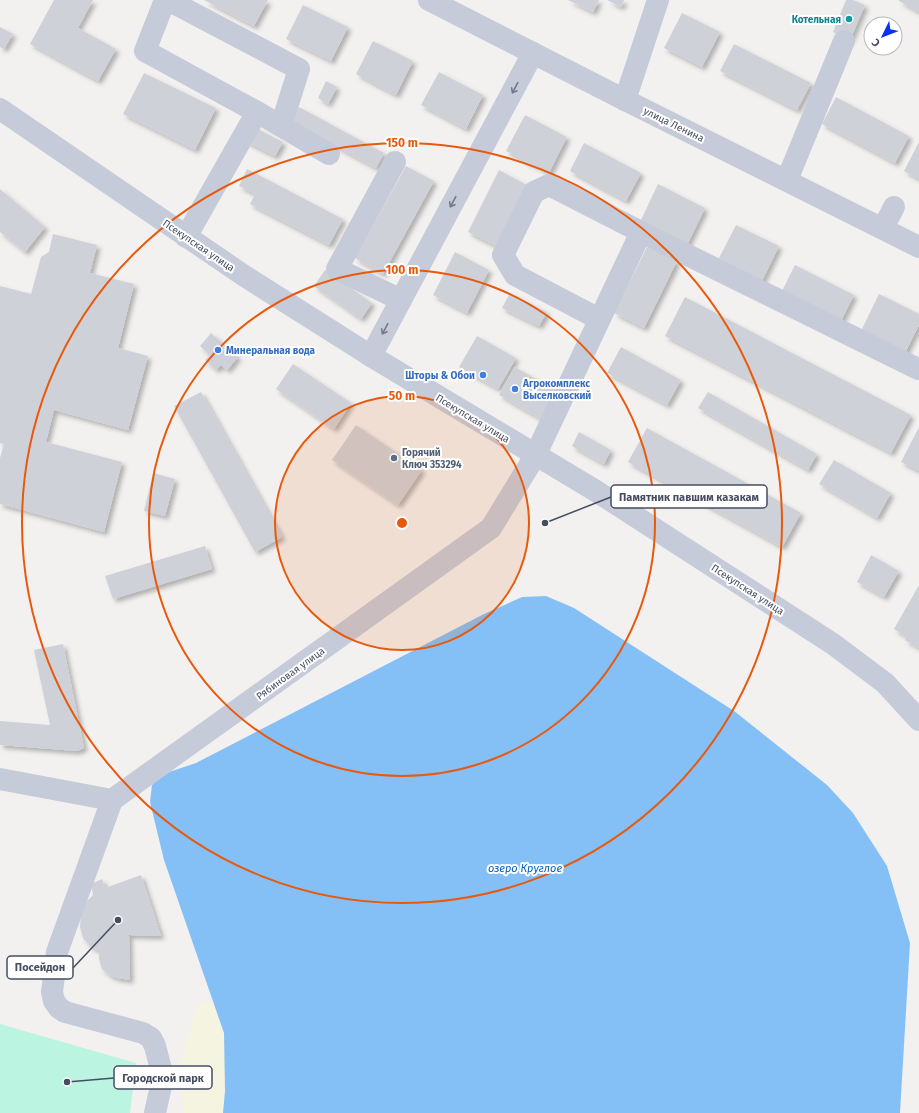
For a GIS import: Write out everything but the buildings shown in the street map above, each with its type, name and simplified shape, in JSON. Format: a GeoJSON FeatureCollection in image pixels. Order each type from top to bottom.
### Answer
{"type":"FeatureCollection","features":[{"type":"Feature","properties":{"kind":"street"},"geometry":{"type":"LineString","coordinates":[[281,126],[299,69],[166,0],[145,51],[257,112],[281,126],[329,154]]}},
{"type":"Feature","properties":{"kind":"street","name":"улица Ленина"},"geometry":{"type":"LineString","coordinates":[[429,0],[919,247]]}},
{"type":"Feature","properties":{"kind":"street"},"geometry":{"type":"LineString","coordinates":[[625,100],[658,0]]}},
{"type":"Feature","properties":{"kind":"street"},"geometry":{"type":"LineString","coordinates":[[787,180],[844,42]]}},
{"type":"Feature","properties":{"kind":"street"},"geometry":{"type":"LineString","coordinates":[[371,356],[533,53]]}},
{"type":"Feature","properties":{"kind":"street","name":"Псекупская улица"},"geometry":{"type":"LineString","coordinates":[[0,109],[243,276],[371,356],[596,491],[833,644],[885,683],[919,720]]}},
{"type":"Feature","properties":{"kind":"street"},"geometry":{"type":"LineString","coordinates":[[186,237],[257,112]]}},
{"type":"Feature","properties":{"kind":"street"},"geometry":{"type":"LineString","coordinates":[[395,162],[337,269],[401,300]]}},
{"type":"Feature","properties":{"kind":"street"},"geometry":{"type":"LineString","coordinates":[[599,318],[515,275],[503,255],[534,192],[549,185],[918,369]]}},
{"type":"Feature","properties":{"kind":"street"},"geometry":{"type":"LineString","coordinates":[[883,228],[894,207]]}},
{"type":"Feature","properties":{"kind":"street","name":"Рябиновая улица"},"geometry":{"type":"LineString","coordinates":[[112,800],[491,528],[536,456],[599,318],[641,232]]}},
{"type":"Feature","properties":{"kind":"street"},"geometry":{"type":"LineString","coordinates":[[0,779],[112,800],[57,952],[52,992],[54,1001],[58,1008],[65,1012],[143,1033],[151,1038],[155,1046],[163,1076],[155,1113]]}},
{"type":"Feature","properties":{"kind":"green space"},"geometry":{"type":"Polygon","coordinates":[[[0,1024],[136,1063],[130,1113],[0,1113],[0,1024]]]}},
{"type":"Feature","properties":{"kind":"sand"},"geometry":{"type":"Polygon","coordinates":[[[199,1002],[217,1005],[235,1034],[227,1113],[183,1113],[181,1060],[199,1002]]]}},
{"type":"Feature","properties":{"kind":"water","name":"озеро Круглое"},"geometry":{"type":"Polygon","coordinates":[[[546,596],[574,608],[734,711],[827,785],[853,813],[887,866],[910,943],[900,1113],[223,1113],[225,1091],[224,1033],[164,860],[150,802],[152,785],[163,774],[196,763],[482,615],[522,597],[546,596]]]}},
{"type":"Feature","properties":{"kind":"place","name":"Котельная"},"geometry":{"type":"Point","coordinates":[849,19]}},
{"type":"Feature","properties":{"kind":"place","name":"Минеральная вода"},"geometry":{"type":"Point","coordinates":[218,350]}},
{"type":"Feature","properties":{"kind":"place","name":"Шторы & Обои"},"geometry":{"type":"Point","coordinates":[483,375]}},
{"type":"Feature","properties":{"kind":"place","name":"Агрокомплекс Выселковский"},"geometry":{"type":"Point","coordinates":[515,389]}},
{"type":"Feature","properties":{"kind":"place","name":"Горячий Ключ 353294"},"geometry":{"type":"Point","coordinates":[394,458]}},
{"type":"Feature","properties":{"kind":"place","name":"Памятник павшим казакам"},"geometry":{"type":"Point","coordinates":[545,523]}},
{"type":"Feature","properties":{"kind":"place","name":"Посейдон"},"geometry":{"type":"Point","coordinates":[118,920]}},
{"type":"Feature","properties":{"kind":"place","name":"Городской парк"},"geometry":{"type":"Point","coordinates":[67,1082]}}]}
